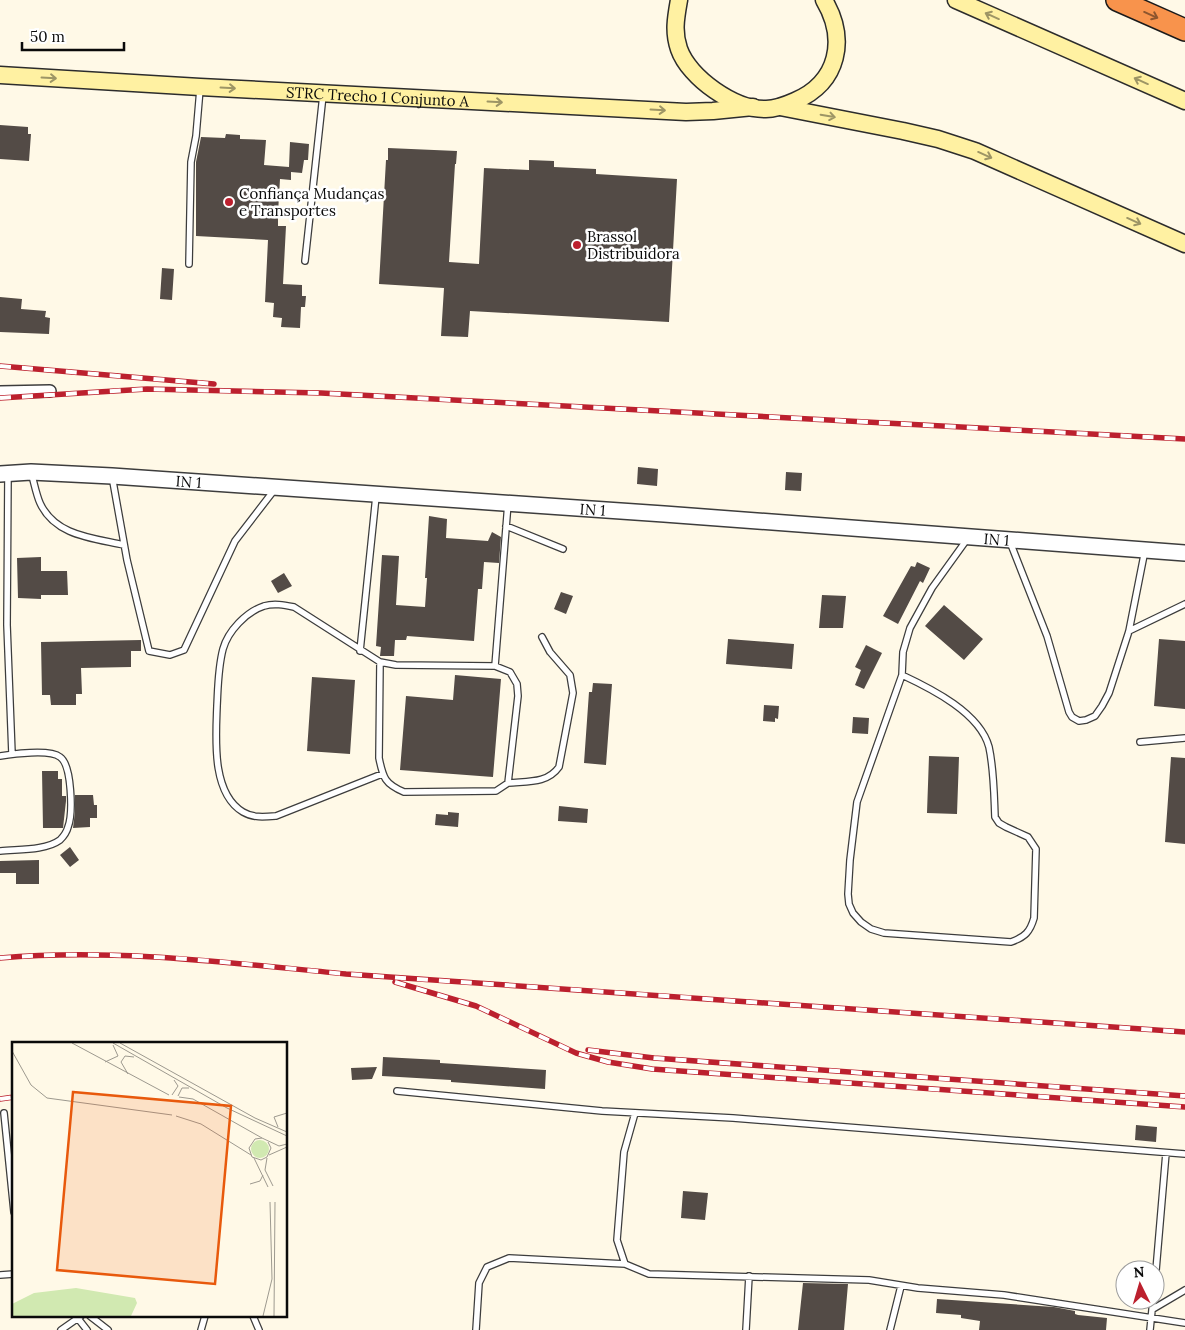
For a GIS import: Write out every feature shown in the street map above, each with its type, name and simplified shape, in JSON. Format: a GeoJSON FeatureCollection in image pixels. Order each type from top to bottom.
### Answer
{"type":"FeatureCollection","features":[{"type":"Feature","properties":{"kind":"highway"},"geometry":{"type":"LineString","coordinates":[[1117,0],[1185,30]]}},
{"type":"Feature","properties":{"kind":"main road"},"geometry":{"type":"LineString","coordinates":[[679,0],[675,24],[679,49],[688,66],[710,87],[728,99],[753,108]]}},
{"type":"Feature","properties":{"kind":"main road"},"geometry":{"type":"LineString","coordinates":[[780,107],[808,96],[824,80],[834,63],[838,48],[835,25],[824,0]]}},
{"type":"Feature","properties":{"kind":"main road"},"geometry":{"type":"LineString","coordinates":[[956,0],[1185,101]]}},
{"type":"Feature","properties":{"kind":"main road","name":"STRC Trecho 1 Conjunto A"},"geometry":{"type":"LineString","coordinates":[[0,75],[686,112],[780,107]]}},
{"type":"Feature","properties":{"kind":"main road"},"geometry":{"type":"LineString","coordinates":[[780,107],[903,131],[938,139],[975,151],[1185,244]]}},
{"type":"Feature","properties":{"kind":"street"},"geometry":{"type":"LineString","coordinates":[[0,392],[50,391]]}},
{"type":"Feature","properties":{"kind":"street","name":"IN 1"},"geometry":{"type":"LineString","coordinates":[[4,474],[31,472],[112,476],[1185,553]]}},
{"type":"Feature","properties":{"kind":"lane"},"geometry":{"type":"LineString","coordinates":[[189,264],[191,162],[196,136],[200,87]]}},
{"type":"Feature","properties":{"kind":"lane"},"geometry":{"type":"LineString","coordinates":[[305,261],[323,93]]}},
{"type":"Feature","properties":{"kind":"lane"},"geometry":{"type":"LineString","coordinates":[[31,472],[40,503],[51,521],[69,532],[124,546]]}},
{"type":"Feature","properties":{"kind":"lane"},"geometry":{"type":"LineString","coordinates":[[4,474],[12,754]]}},
{"type":"Feature","properties":{"kind":"lane"},"geometry":{"type":"LineString","coordinates":[[112,476],[124,546],[149,651],[170,655],[184,650],[235,541],[276,487]]}},
{"type":"Feature","properties":{"kind":"lane"},"geometry":{"type":"LineString","coordinates":[[360,651],[376,494]]}},
{"type":"Feature","properties":{"kind":"lane"},"geometry":{"type":"LineString","coordinates":[[495,666],[508,503]]}},
{"type":"Feature","properties":{"kind":"lane"},"geometry":{"type":"LineString","coordinates":[[506,526],[563,549]]}},
{"type":"Feature","properties":{"kind":"lane"},"geometry":{"type":"LineString","coordinates":[[902,675],[937,693],[974,721],[983,733],[989,746],[995,817],[999,823],[1028,837],[1036,849],[1034,918],[1031,929],[1020,939],[1012,942],[884,934],[871,929],[861,922],[853,913],[849,904],[850,860],[857,802],[902,675],[903,652],[910,628],[932,588],[968,537]]}},
{"type":"Feature","properties":{"kind":"lane"},"geometry":{"type":"LineString","coordinates":[[1009,540],[1048,636],[1065,701],[1072,717],[1079,721],[1095,716],[1109,693],[1129,631],[1145,550]]}},
{"type":"Feature","properties":{"kind":"lane"},"geometry":{"type":"LineString","coordinates":[[382,774],[276,816],[257,817],[242,812],[236,806],[230,799],[221,780],[215,749],[219,667],[224,647],[234,628],[241,621],[264,606],[280,604],[294,608],[380,662],[396,665],[495,666],[510,672],[517,684],[518,696],[508,783]]}},
{"type":"Feature","properties":{"kind":"lane"},"geometry":{"type":"LineString","coordinates":[[1129,631],[1185,604]]}},
{"type":"Feature","properties":{"kind":"lane"},"geometry":{"type":"LineString","coordinates":[[380,662],[379,758],[382,774],[390,786],[404,792],[496,791],[508,783],[546,779],[553,776],[559,767],[573,692],[570,675],[550,652],[542,637]]}},
{"type":"Feature","properties":{"kind":"lane"},"geometry":{"type":"LineString","coordinates":[[1140,742],[1185,738]]}},
{"type":"Feature","properties":{"kind":"lane"},"geometry":{"type":"LineString","coordinates":[[0,756],[52,753],[61,757],[66,763],[69,775],[70,813],[68,828],[60,839],[45,846],[0,851]]}},
{"type":"Feature","properties":{"kind":"lane"},"geometry":{"type":"LineString","coordinates":[[397,1091],[544,1106],[733,1118],[1185,1154]]}},
{"type":"Feature","properties":{"kind":"lane"},"geometry":{"type":"LineString","coordinates":[[4,1113],[12,1192]]}},
{"type":"Feature","properties":{"kind":"lane"},"geometry":{"type":"LineString","coordinates":[[625,1264],[617,1240],[624,1152],[635,1113]]}},
{"type":"Feature","properties":{"kind":"lane"},"geometry":{"type":"LineString","coordinates":[[1157,1260],[1166,1153]]}},
{"type":"Feature","properties":{"kind":"lane"},"geometry":{"type":"LineString","coordinates":[[476,1330],[479,1283],[487,1267],[509,1258],[625,1264],[649,1274],[868,1280],[901,1286],[1004,1295],[1185,1323]]}},
{"type":"Feature","properties":{"kind":"lane"},"geometry":{"type":"LineString","coordinates":[[746,1330],[750,1276]]}},
{"type":"Feature","properties":{"kind":"lane"},"geometry":{"type":"LineString","coordinates":[[890,1330],[901,1286]]}},
{"type":"Feature","properties":{"kind":"lane"},"geometry":{"type":"LineString","coordinates":[[1165,1302],[1185,1290]]}},
{"type":"Feature","properties":{"kind":"lane"},"geometry":{"type":"LineString","coordinates":[[1150,1330],[1153,1310]]}},
{"type":"Feature","properties":{"kind":"lane"},"geometry":{"type":"LineString","coordinates":[[61,1330],[77,1318]]}},
{"type":"Feature","properties":{"kind":"lane"},"geometry":{"type":"LineString","coordinates":[[79,1318],[88,1330]]}},
{"type":"Feature","properties":{"kind":"lane"},"geometry":{"type":"LineString","coordinates":[[93,1318],[108,1330]]}},
{"type":"Feature","properties":{"kind":"lane"},"geometry":{"type":"LineString","coordinates":[[254,1318],[259,1330]]}},
{"type":"Feature","properties":{"kind":"building"},"geometry":{"type":"Polygon","coordinates":[[[0,125],[28,127],[28,134],[31,134],[29,161],[0,159],[0,125]]]}},
{"type":"Feature","properties":{"kind":"building","name":"Confiança Mudanças e Transportes"},"geometry":{"type":"Polygon","coordinates":[[[226,134],[240,135],[240,139],[266,140],[264,165],[289,167],[290,142],[309,144],[308,160],[304,160],[302,173],[291,172],[291,180],[280,179],[278,213],[278,226],[286,226],[283,284],[302,285],[302,296],[306,296],[305,307],[301,307],[300,328],[281,327],[282,318],[273,317],[274,303],[265,302],[268,240],[196,236],[196,162],[201,137],[225,138],[226,134]]]}},
{"type":"Feature","properties":{"kind":"building","name":"Brassol Distribuidora"},"geometry":{"type":"Polygon","coordinates":[[[388,148],[457,151],[449,262],[479,264],[484,168],[529,170],[529,160],[554,161],[554,167],[596,169],[596,174],[677,179],[669,322],[470,311],[468,337],[441,336],[444,288],[379,284],[388,148]]]}},
{"type":"Feature","properties":{"kind":"building"},"geometry":{"type":"Polygon","coordinates":[[[162,268],[174,269],[172,300],[160,299],[162,268]]]}},
{"type":"Feature","properties":{"kind":"building"},"geometry":{"type":"Polygon","coordinates":[[[0,297],[22,299],[21,309],[46,311],[45,317],[50,318],[49,334],[0,332],[0,297]]]}},
{"type":"Feature","properties":{"kind":"building"},"geometry":{"type":"Polygon","coordinates":[[[638,467],[658,469],[657,486],[637,484],[638,467]]]}},
{"type":"Feature","properties":{"kind":"building"},"geometry":{"type":"Polygon","coordinates":[[[786,472],[802,473],[801,491],[785,490],[786,472]]]}},
{"type":"Feature","properties":{"kind":"building"},"geometry":{"type":"Polygon","coordinates":[[[429,516],[447,519],[446,538],[488,541],[492,532],[501,537],[499,563],[484,562],[482,589],[478,589],[474,641],[407,636],[406,640],[395,640],[394,656],[380,656],[381,647],[376,646],[382,555],[399,556],[396,605],[425,607],[429,516]]]}},
{"type":"Feature","properties":{"kind":"building"},"geometry":{"type":"Polygon","coordinates":[[[41,557],[41,571],[67,571],[68,595],[41,595],[41,599],[18,598],[17,558],[41,557]]]}},
{"type":"Feature","properties":{"kind":"building"},"geometry":{"type":"Polygon","coordinates":[[[917,562],[930,568],[923,583],[920,581],[898,624],[883,616],[911,566],[915,567],[917,562]]]}},
{"type":"Feature","properties":{"kind":"building"},"geometry":{"type":"Polygon","coordinates":[[[284,573],[292,586],[278,593],[271,581],[284,573]]]}},
{"type":"Feature","properties":{"kind":"building"},"geometry":{"type":"Polygon","coordinates":[[[561,592],[573,596],[566,614],[554,609],[561,592]]]}},
{"type":"Feature","properties":{"kind":"building"},"geometry":{"type":"Polygon","coordinates":[[[822,595],[846,596],[843,628],[819,628],[822,595]]]}},
{"type":"Feature","properties":{"kind":"building"},"geometry":{"type":"Polygon","coordinates":[[[944,605],[983,639],[964,660],[925,626],[944,605]]]}},
{"type":"Feature","properties":{"kind":"building"},"geometry":{"type":"Polygon","coordinates":[[[728,639],[794,644],[792,669],[726,664],[728,639]]]}},
{"type":"Feature","properties":{"kind":"building"},"geometry":{"type":"Polygon","coordinates":[[[1159,639],[1185,641],[1185,709],[1154,706],[1159,639]]]}},
{"type":"Feature","properties":{"kind":"building"},"geometry":{"type":"Polygon","coordinates":[[[141,640],[141,651],[131,651],[131,667],[81,668],[82,694],[76,694],[76,705],[51,705],[50,695],[42,695],[41,642],[141,640]]]}},
{"type":"Feature","properties":{"kind":"building"},"geometry":{"type":"Polygon","coordinates":[[[866,645],[882,653],[864,689],[855,685],[861,670],[855,667],[866,645]]]}},
{"type":"Feature","properties":{"kind":"building"},"geometry":{"type":"Polygon","coordinates":[[[455,675],[501,679],[493,777],[400,770],[406,696],[453,700],[455,675]]]}},
{"type":"Feature","properties":{"kind":"building"},"geometry":{"type":"Polygon","coordinates":[[[312,677],[355,680],[350,754],[307,751],[312,677]]]}},
{"type":"Feature","properties":{"kind":"building"},"geometry":{"type":"Polygon","coordinates":[[[593,683],[612,684],[606,765],[584,763],[589,692],[592,692],[593,683]]]}},
{"type":"Feature","properties":{"kind":"building"},"geometry":{"type":"Polygon","coordinates":[[[764,705],[779,706],[778,719],[775,718],[775,722],[763,721],[764,705]]]}},
{"type":"Feature","properties":{"kind":"building"},"geometry":{"type":"Polygon","coordinates":[[[853,717],[869,718],[868,734],[852,733],[853,717]]]}},
{"type":"Feature","properties":{"kind":"building"},"geometry":{"type":"Polygon","coordinates":[[[929,756],[959,757],[957,814],[927,813],[929,756]]]}},
{"type":"Feature","properties":{"kind":"building"},"geometry":{"type":"Polygon","coordinates":[[[1171,757],[1185,758],[1185,844],[1165,842],[1171,757]]]}},
{"type":"Feature","properties":{"kind":"building"},"geometry":{"type":"Polygon","coordinates":[[[42,771],[58,771],[58,779],[62,779],[62,796],[66,796],[63,828],[43,828],[42,771]]]}},
{"type":"Feature","properties":{"kind":"building"},"geometry":{"type":"Polygon","coordinates":[[[75,795],[93,795],[94,805],[97,805],[97,818],[90,818],[90,827],[73,828],[75,795]]]}},
{"type":"Feature","properties":{"kind":"building"},"geometry":{"type":"Polygon","coordinates":[[[559,806],[588,809],[587,823],[558,821],[559,806]]]}},
{"type":"Feature","properties":{"kind":"building"},"geometry":{"type":"Polygon","coordinates":[[[448,812],[459,813],[458,827],[435,825],[436,814],[448,815],[448,812]]]}},
{"type":"Feature","properties":{"kind":"building"},"geometry":{"type":"Polygon","coordinates":[[[70,847],[79,860],[70,867],[60,855],[70,847]]]}},
{"type":"Feature","properties":{"kind":"building"},"geometry":{"type":"Polygon","coordinates":[[[39,860],[39,884],[16,884],[16,873],[0,873],[0,861],[39,860]]]}},
{"type":"Feature","properties":{"kind":"building"},"geometry":{"type":"Polygon","coordinates":[[[383,1057],[440,1060],[440,1063],[546,1070],[545,1089],[382,1076],[383,1057]]]}},
{"type":"Feature","properties":{"kind":"building"},"geometry":{"type":"Polygon","coordinates":[[[377,1067],[372,1079],[352,1080],[351,1068],[377,1067]]]}},
{"type":"Feature","properties":{"kind":"building"},"geometry":{"type":"Polygon","coordinates":[[[1136,1125],[1157,1127],[1156,1142],[1135,1140],[1136,1125]]]}},
{"type":"Feature","properties":{"kind":"building"},"geometry":{"type":"Polygon","coordinates":[[[683,1191],[708,1193],[705,1220],[681,1218],[683,1191]]]}},
{"type":"Feature","properties":{"kind":"building"},"geometry":{"type":"Polygon","coordinates":[[[803,1283],[848,1284],[844,1330],[798,1330],[803,1283]]]}},
{"type":"Feature","properties":{"kind":"building"},"geometry":{"type":"Polygon","coordinates":[[[937,1299],[1054,1307],[1075,1311],[1075,1314],[1078,1315],[1107,1318],[1106,1330],[979,1330],[980,1321],[961,1318],[961,1315],[936,1313],[937,1299]]]}},
{"type":"Feature","properties":{"kind":"railway"},"geometry":{"type":"LineString","coordinates":[[0,366],[214,384]]}},
{"type":"Feature","properties":{"kind":"railway"},"geometry":{"type":"LineString","coordinates":[[0,398],[147,389],[321,393],[1185,439]]}},
{"type":"Feature","properties":{"kind":"railway"},"geometry":{"type":"LineString","coordinates":[[0,958],[43,955],[173,958],[346,974],[1185,1032]]}},
{"type":"Feature","properties":{"kind":"railway"},"geometry":{"type":"LineString","coordinates":[[395,982],[476,1006],[576,1053],[608,1062],[652,1069],[1185,1107]]}},
{"type":"Feature","properties":{"kind":"railway"},"geometry":{"type":"LineString","coordinates":[[588,1050],[654,1058],[1185,1096]]}},
{"type":"Feature","properties":{"kind":"railway"},"geometry":{"type":"LineString","coordinates":[[0,1099],[12,1097]]}},
{"type":"Feature","properties":{"kind":"place","name":"Confiança Mudanças e Transportes"},"geometry":{"type":"Point","coordinates":[229,202]}},
{"type":"Feature","properties":{"kind":"place","name":"Brassol Distribuidora"},"geometry":{"type":"Point","coordinates":[577,245]}}]}
